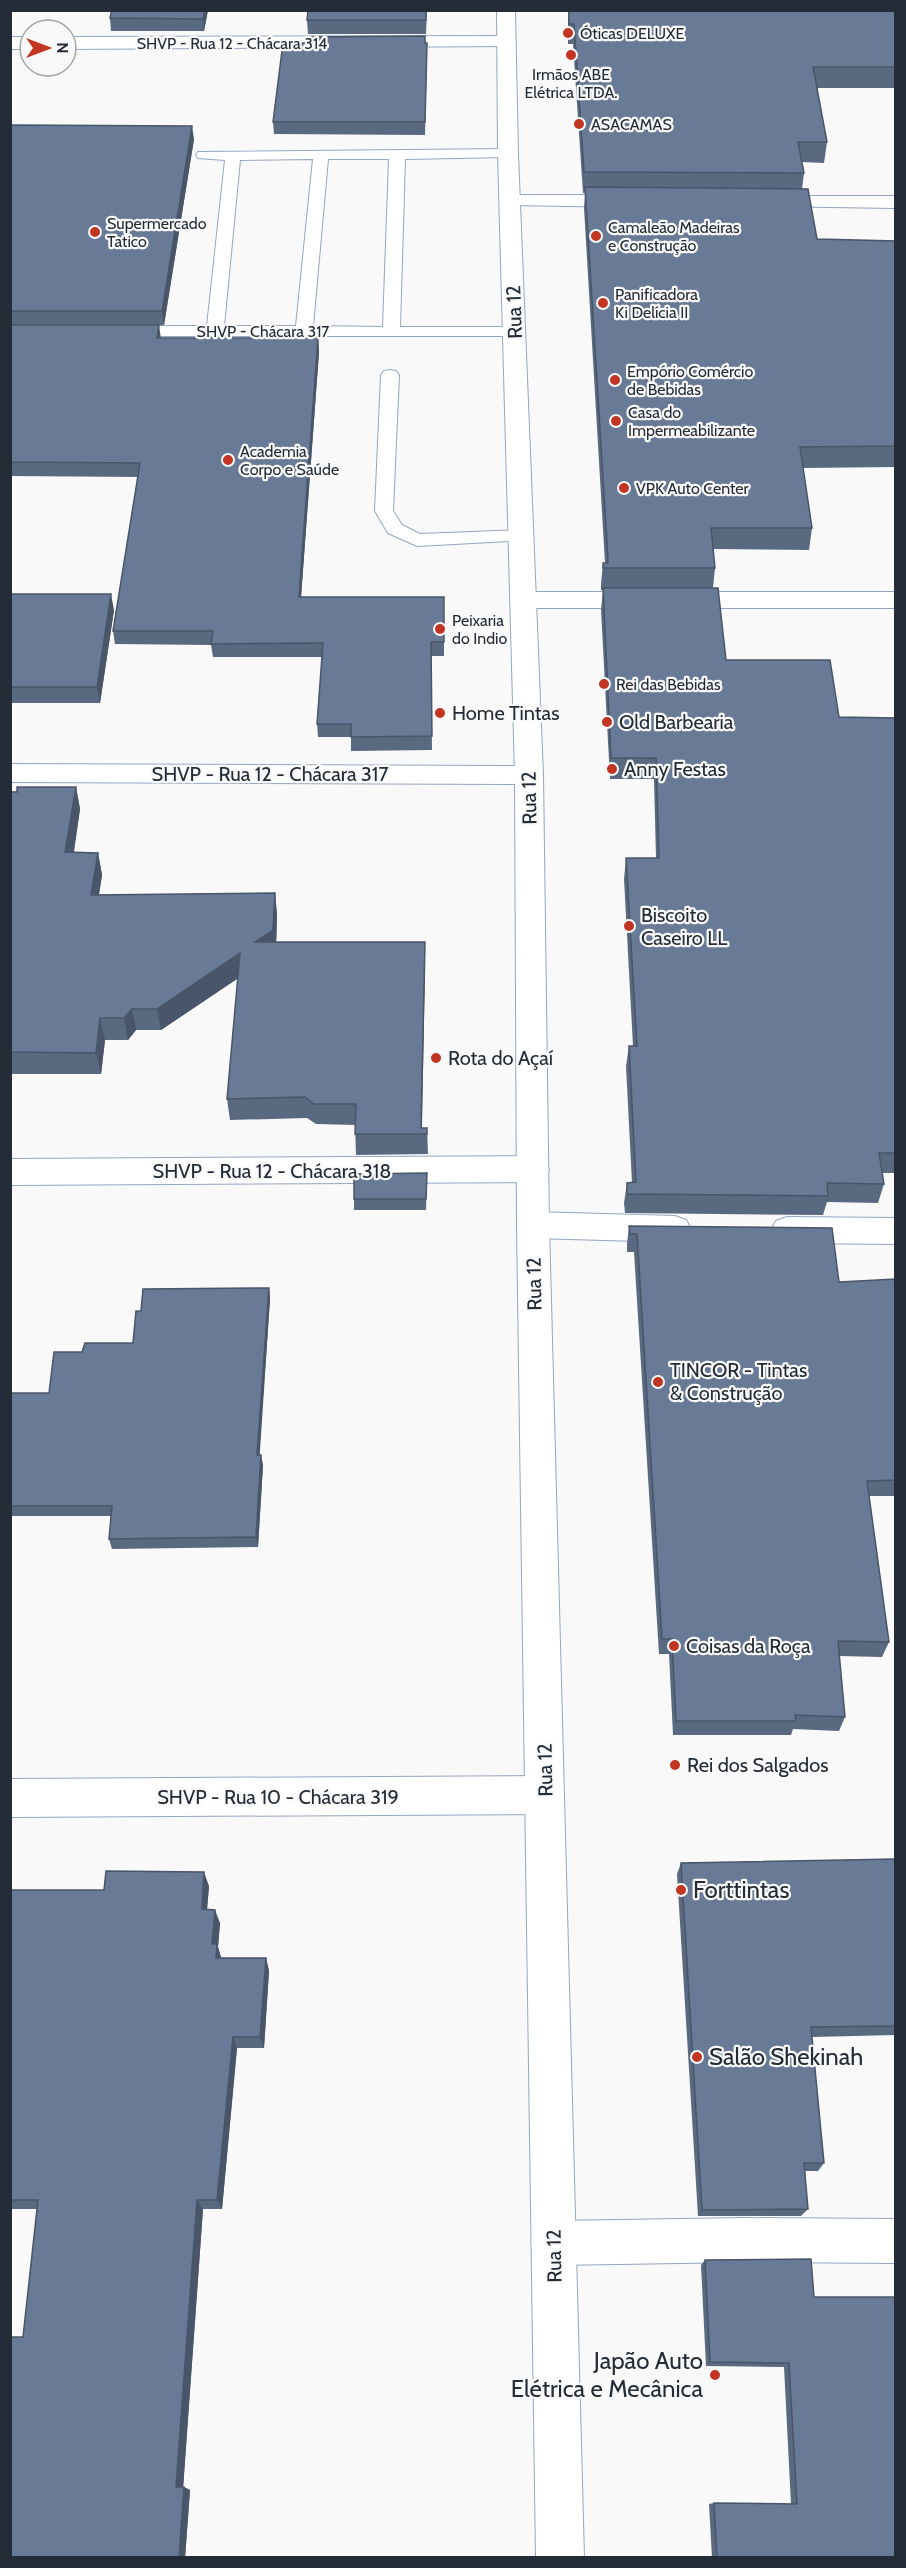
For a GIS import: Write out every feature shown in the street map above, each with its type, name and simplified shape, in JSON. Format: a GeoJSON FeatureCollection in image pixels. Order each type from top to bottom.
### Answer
{"type":"FeatureCollection","features":[{"type":"Feature","properties":{"kind":"street","name":"SHVP - Rua 12 - Chácara 314"},"geometry":{"type":"LineString","coordinates":[[78,43],[506,26]]}},
{"type":"Feature","properties":{"kind":"street","name":"Rua 12"},"geometry":{"type":"LineString","coordinates":[[506,26],[508,154],[529,775],[533,1225],[560,2558]]}},
{"type":"Feature","properties":{"kind":"street"},"geometry":{"type":"LineString","coordinates":[[510,201],[651,201]]}},
{"type":"Feature","properties":{"kind":"street"},"geometry":{"type":"LineString","coordinates":[[744,202],[896,202]]}},
{"type":"Feature","properties":{"kind":"street"},"geometry":{"type":"LineString","coordinates":[[523,600],[896,600]]}},
{"type":"Feature","properties":{"kind":"street","name":"SHVP - Rua 12 - Chácara 317"},"geometry":{"type":"LineString","coordinates":[[10,773],[529,775]]}},
{"type":"Feature","properties":{"kind":"street","name":"SHVP - Rua 12 - Chácara 318"},"geometry":{"type":"LineString","coordinates":[[10,1172],[533,1169]]}},
{"type":"Feature","properties":{"kind":"street"},"geometry":{"type":"LineString","coordinates":[[533,1225],[710,1229]]}},
{"type":"Feature","properties":{"kind":"street"},"geometry":{"type":"LineString","coordinates":[[756,1230],[896,1231]]}},
{"type":"Feature","properties":{"kind":"street","name":"SHVP - Rua 10 - Chácara 319"},"geometry":{"type":"LineString","coordinates":[[10,1798],[545,1795]]}},
{"type":"Feature","properties":{"kind":"street"},"geometry":{"type":"LineString","coordinates":[[553,2243],[896,2241]]}},
{"type":"Feature","properties":{"kind":"lane"},"geometry":{"type":"LineString","coordinates":[[304,330],[321,154]]}},
{"type":"Feature","properties":{"kind":"lane"},"geometry":{"type":"LineString","coordinates":[[391,330],[397,154]]}},
{"type":"Feature","properties":{"kind":"lane"},"geometry":{"type":"LineString","coordinates":[[204,155],[508,154]]}},
{"type":"Feature","properties":{"kind":"lane"},"geometry":{"type":"LineString","coordinates":[[215,331],[233,155]]}},
{"type":"Feature","properties":{"kind":"lane","name":"SHVP - Chácara 317"},"geometry":{"type":"LineString","coordinates":[[113,331],[515,332]]}},
{"type":"Feature","properties":{"kind":"lane"},"geometry":{"type":"LineString","coordinates":[[390,375],[384,511],[394,529],[417,540],[521,536]]}},
{"type":"Feature","properties":{"kind":"building"},"geometry":{"type":"Polygon","coordinates":[[[112,10],[205,10],[203,19],[110,18],[112,10]]]}},
{"type":"Feature","properties":{"kind":"building"},"geometry":{"type":"Polygon","coordinates":[[[308,10],[426,10],[426,20],[307,20],[308,10]]]}},
{"type":"Feature","properties":{"kind":"building"},"geometry":{"type":"Polygon","coordinates":[[[569,10],[896,10],[896,67],[813,67],[827,142],[798,142],[804,173],[584,172],[574,24],[569,24],[569,10]]]}},
{"type":"Feature","properties":{"kind":"building"},"geometry":{"type":"Polygon","coordinates":[[[425,36],[425,43],[427,43],[425,122],[273,122],[283,43],[305,43],[306,37],[425,36]]]}},
{"type":"Feature","properties":{"kind":"building","name":"Supermercado Tatico"},"geometry":{"type":"Polygon","coordinates":[[[10,125],[192,126],[162,311],[10,311],[10,125]]]}},
{"type":"Feature","properties":{"kind":"building"},"geometry":{"type":"Polygon","coordinates":[[[585,187],[808,189],[817,239],[896,241],[896,446],[800,447],[812,528],[711,528],[715,568],[603,568],[603,563],[608,563],[585,187]]]}},
{"type":"Feature","properties":{"kind":"building"},"geometry":{"type":"Polygon","coordinates":[[[10,325],[159,325],[157,338],[318,338],[299,597],[444,597],[444,642],[431,642],[432,736],[351,737],[351,724],[317,724],[323,643],[211,644],[213,631],[113,631],[140,463],[10,462],[10,325]]]}},
{"type":"Feature","properties":{"kind":"building"},"geometry":{"type":"Polygon","coordinates":[[[603,588],[718,588],[726,660],[830,660],[839,717],[896,718],[896,1153],[879,1153],[884,1184],[827,1183],[828,1196],[627,1194],[627,1183],[636,1182],[629,1046],[637,1046],[626,858],[659,858],[656,758],[611,758],[603,588]]]}},
{"type":"Feature","properties":{"kind":"building"},"geometry":{"type":"Polygon","coordinates":[[[10,594],[111,594],[97,687],[10,687],[10,594]]]}},
{"type":"Feature","properties":{"kind":"building"},"geometry":{"type":"Polygon","coordinates":[[[17,787],[76,787],[65,852],[98,853],[91,895],[275,893],[273,930],[255,942],[425,942],[421,1128],[427,1128],[427,1134],[355,1134],[356,1104],[314,1104],[305,1097],[227,1099],[240,953],[157,1009],[132,1009],[124,1018],[100,1018],[96,1053],[10,1052],[10,792],[17,792],[17,787]]]}},
{"type":"Feature","properties":{"kind":"building"},"geometry":{"type":"Polygon","coordinates":[[[427,1173],[426,1199],[354,1199],[354,1174],[427,1173]]]}},
{"type":"Feature","properties":{"kind":"building"},"geometry":{"type":"Polygon","coordinates":[[[629,1226],[832,1228],[839,1282],[896,1279],[896,1480],[867,1481],[889,1642],[838,1641],[845,1717],[795,1715],[796,1721],[676,1721],[672,1639],[662,1639],[637,1234],[630,1234],[629,1226]]]}},
{"type":"Feature","properties":{"kind":"building"},"geometry":{"type":"Polygon","coordinates":[[[269,1288],[257,1455],[261,1455],[256,1537],[109,1539],[112,1506],[10,1506],[10,1393],[49,1393],[54,1352],[82,1352],[85,1343],[133,1343],[136,1311],[141,1311],[143,1289],[269,1288]]]}},
{"type":"Feature","properties":{"kind":"building"},"geometry":{"type":"Polygon","coordinates":[[[896,1859],[896,2026],[811,2027],[824,2163],[804,2163],[808,2209],[702,2210],[681,1863],[896,1859]]]}},
{"type":"Feature","properties":{"kind":"building"},"geometry":{"type":"Polygon","coordinates":[[[106,1871],[204,1872],[202,1909],[215,1910],[212,1944],[217,1944],[216,1958],[266,1958],[260,2037],[233,2037],[217,2200],[197,2200],[176,2487],[184,2487],[179,2558],[10,2558],[10,2337],[23,2337],[38,2200],[10,2200],[10,1890],[104,1890],[106,1871]]]}},
{"type":"Feature","properties":{"kind":"building"},"geometry":{"type":"Polygon","coordinates":[[[811,2259],[814,2297],[896,2297],[896,2558],[717,2558],[714,2503],[797,2504],[789,2363],[710,2362],[705,2260],[811,2259]]]}},
{"type":"Feature","properties":{"kind":"place","name":"Óticas DELUXE"},"geometry":{"type":"Point","coordinates":[568,33]}},
{"type":"Feature","properties":{"kind":"place","name":"Irmãos ABE Elétrica LTDA."},"geometry":{"type":"Point","coordinates":[571,55]}},
{"type":"Feature","properties":{"kind":"place","name":"ASACAMAS"},"geometry":{"type":"Point","coordinates":[579,124]}},
{"type":"Feature","properties":{"kind":"place","name":"Supermercado Tatico"},"geometry":{"type":"Point","coordinates":[95,232]}},
{"type":"Feature","properties":{"kind":"place","name":"Camaleão Madeiras e Construção"},"geometry":{"type":"Point","coordinates":[596,236]}},
{"type":"Feature","properties":{"kind":"place","name":"Panificadora Ki Delícia II"},"geometry":{"type":"Point","coordinates":[603,303]}},
{"type":"Feature","properties":{"kind":"place","name":"Empório Comércio de Bebidas"},"geometry":{"type":"Point","coordinates":[615,380]}},
{"type":"Feature","properties":{"kind":"place","name":"Casa do Impermeabilizante"},"geometry":{"type":"Point","coordinates":[616,421]}},
{"type":"Feature","properties":{"kind":"place","name":"Academia Corpo e Saúde"},"geometry":{"type":"Point","coordinates":[228,460]}},
{"type":"Feature","properties":{"kind":"place","name":"VPK Auto Center"},"geometry":{"type":"Point","coordinates":[624,488]}},
{"type":"Feature","properties":{"kind":"place","name":"Peixaria do Indio"},"geometry":{"type":"Point","coordinates":[440,629]}},
{"type":"Feature","properties":{"kind":"place","name":"Rei das Bebidas"},"geometry":{"type":"Point","coordinates":[604,684]}},
{"type":"Feature","properties":{"kind":"place","name":"Home Tintas"},"geometry":{"type":"Point","coordinates":[440,713]}},
{"type":"Feature","properties":{"kind":"place","name":"Old Barbearia"},"geometry":{"type":"Point","coordinates":[607,722]}},
{"type":"Feature","properties":{"kind":"place","name":"Anny Festas"},"geometry":{"type":"Point","coordinates":[612,769]}},
{"type":"Feature","properties":{"kind":"place","name":"Biscoito Caseiro LL"},"geometry":{"type":"Point","coordinates":[629,926]}},
{"type":"Feature","properties":{"kind":"place","name":"Rota do Açaí"},"geometry":{"type":"Point","coordinates":[436,1058]}},
{"type":"Feature","properties":{"kind":"place","name":"TINCOR - Tintas & Construção"},"geometry":{"type":"Point","coordinates":[658,1382]}},
{"type":"Feature","properties":{"kind":"place","name":"Coisas da Roça"},"geometry":{"type":"Point","coordinates":[674,1646]}},
{"type":"Feature","properties":{"kind":"place","name":"Rei dos Salgados"},"geometry":{"type":"Point","coordinates":[675,1765]}},
{"type":"Feature","properties":{"kind":"place","name":"Forttintas"},"geometry":{"type":"Point","coordinates":[681,1890]}},
{"type":"Feature","properties":{"kind":"place","name":"Salão Shekinah"},"geometry":{"type":"Point","coordinates":[697,2057]}},
{"type":"Feature","properties":{"kind":"place","name":"Japão Auto Elétrica e Mecânica"},"geometry":{"type":"Point","coordinates":[715,2375]}}]}
